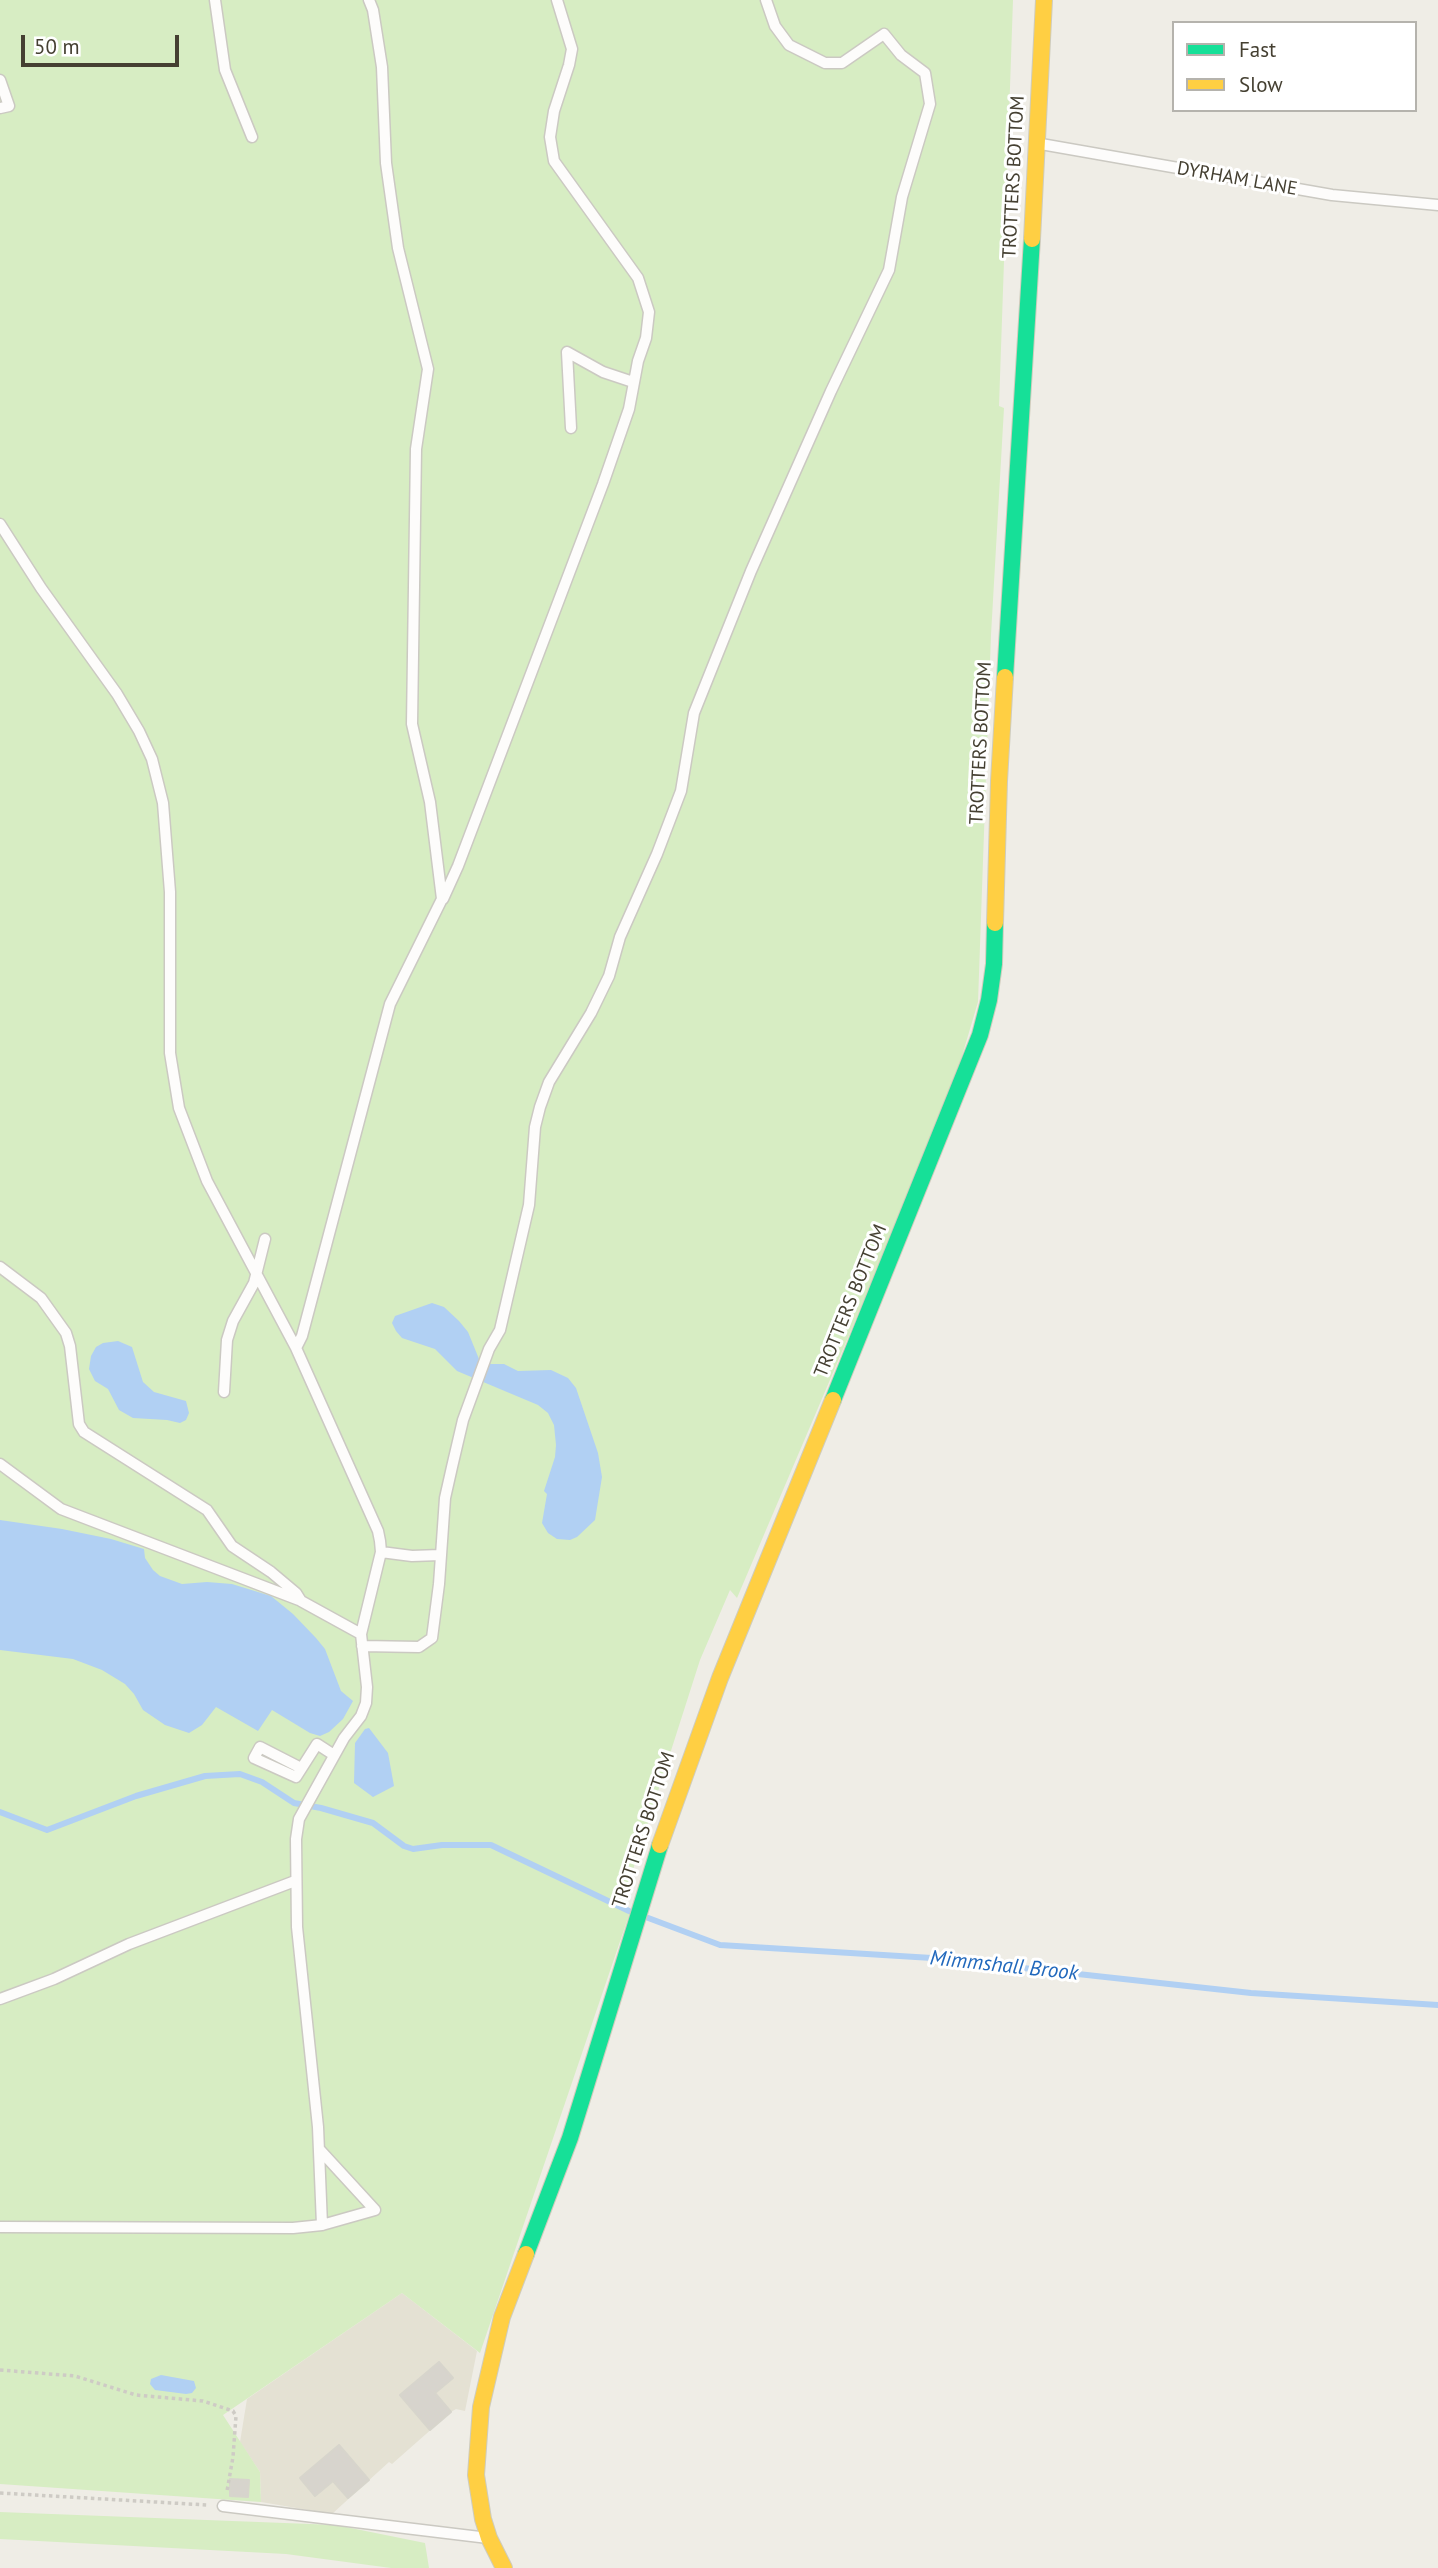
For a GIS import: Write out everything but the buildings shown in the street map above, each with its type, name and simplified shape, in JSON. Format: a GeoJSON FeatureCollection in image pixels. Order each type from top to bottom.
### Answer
{"type":"FeatureCollection","features":[{"type":"Feature","properties":{"kind":"street","name":"TROTTERS BOTTOM"},"geometry":{"type":"LineString","coordinates":[[504,2568],[489,2538],[478,2497],[476,2453],[489,2363],[502,2317],[570,2137],[679,1788],[720,1678],[942,1133],[980,1035],[989,1000],[994,964],[1000,754],[1038,143],[1044,0]]}},
{"type":"Feature","properties":{"kind":"lane"},"geometry":{"type":"LineString","coordinates":[[215,0],[225,70],[252,136]]}},
{"type":"Feature","properties":{"kind":"lane"},"geometry":{"type":"LineString","coordinates":[[369,0],[382,67],[386,163],[398,248],[428,369],[416,449],[412,724],[430,802],[442,899]]}},
{"type":"Feature","properties":{"kind":"lane"},"geometry":{"type":"LineString","coordinates":[[296,1348],[302,1336],[390,1004],[458,866],[603,484],[629,409],[633,382],[646,338],[649,312],[638,278],[554,161],[550,137],[554,111],[572,49],[557,0]]}},
{"type":"Feature","properties":{"kind":"lane"},"geometry":{"type":"LineString","coordinates":[[0,1464],[61,1509],[302,1601],[362,1640],[419,1647],[432,1638],[445,1498],[463,1420],[500,1329],[529,1205],[535,1127],[540,1107],[549,1082],[591,1013],[609,975],[620,937],[657,854],[681,791],[694,713],[751,571],[831,391],[889,270],[902,197],[930,104],[925,73],[901,55],[884,34],[842,63],[825,63],[789,45],[775,26],[766,0]]}},
{"type":"Feature","properties":{"kind":"lane"},"geometry":{"type":"LineString","coordinates":[[0,80],[9,106],[0,108]]}},
{"type":"Feature","properties":{"kind":"lane","name":"DYRHAM LANE"},"geometry":{"type":"LineString","coordinates":[[1038,143],[1332,195],[1438,205]]}},
{"type":"Feature","properties":{"kind":"lane"},"geometry":{"type":"LineString","coordinates":[[571,428],[567,352],[603,372],[633,382]]}},
{"type":"Feature","properties":{"kind":"lane"},"geometry":{"type":"LineString","coordinates":[[0,524],[41,588],[117,694],[139,731],[155,766],[163,803],[170,892],[170,1053],[179,1108],[207,1181],[296,1348],[378,1531],[381,1552],[362,1640],[366,1703],[361,1716],[334,1755],[299,1819],[295,1881],[297,1927],[320,2149],[322,2225]]}},
{"type":"Feature","properties":{"kind":"lane"},"geometry":{"type":"LineString","coordinates":[[224,1392],[227,1340],[233,1321],[257,1276],[265,1239]]}},
{"type":"Feature","properties":{"kind":"lane"},"geometry":{"type":"LineString","coordinates":[[0,1267],[41,1298],[66,1333],[70,1346],[79,1424],[84,1432],[207,1510],[232,1546],[271,1572],[302,1601]]}},
{"type":"Feature","properties":{"kind":"lane"},"geometry":{"type":"LineString","coordinates":[[381,1552],[412,1556],[440,1555]]}},
{"type":"Feature","properties":{"kind":"lane"},"geometry":{"type":"LineString","coordinates":[[302,1768],[317,1744],[334,1755]]}},
{"type":"Feature","properties":{"kind":"lane"},"geometry":{"type":"LineString","coordinates":[[0,2000],[54,1979],[129,1944],[295,1881]]}},
{"type":"Feature","properties":{"kind":"lane"},"geometry":{"type":"LineString","coordinates":[[0,2227],[293,2228],[322,2225],[375,2210],[320,2149]]}},
{"type":"Feature","properties":{"kind":"lane"},"geometry":{"type":"LineString","coordinates":[[223,2506],[489,2538]]}},
{"type":"Feature","properties":{"kind":"path"},"geometry":{"type":"LineString","coordinates":[[0,2370],[75,2376],[136,2395],[202,2401],[233,2412],[236,2416],[233,2457],[223,2506],[0,2493]]}},
{"type":"Feature","properties":{"kind":"shaded area"},"geometry":{"type":"Polygon","coordinates":[[[402,2293],[477,2351],[465,2411],[456,2409],[451,2412],[392,2464],[389,2462],[332,2514],[261,2502],[260,2472],[240,2442],[247,2399],[402,2293]]]}},
{"type":"Feature","properties":{"kind":"green space"},"geometry":{"type":"Polygon","coordinates":[[[0,0],[1013,0],[999,406],[1004,408],[991,635],[978,1002],[948,1103],[737,1598],[730,1590],[700,1660],[621,1907],[630,1912],[480,2353],[402,2293],[223,2415],[260,2472],[261,2502],[0,2484],[0,0]]]}},
{"type":"Feature","properties":{"kind":"green space"},"geometry":{"type":"Polygon","coordinates":[[[0,2512],[336,2525],[425,2543],[429,2568],[391,2568],[286,2554],[0,2539],[0,2512]]]}},
{"type":"Feature","properties":{"kind":"water"},"geometry":{"type":"Polygon","coordinates":[[[432,1303],[444,1307],[459,1321],[468,1332],[479,1359],[491,1364],[504,1364],[518,1371],[551,1370],[568,1378],[576,1388],[598,1453],[602,1477],[595,1520],[577,1537],[570,1540],[557,1539],[548,1533],[542,1523],[547,1494],[544,1491],[556,1445],[554,1425],[548,1413],[538,1405],[457,1371],[435,1349],[402,1338],[396,1331],[392,1323],[395,1316],[432,1303]]]}},
{"type":"Feature","properties":{"kind":"water"},"geometry":{"type":"Polygon","coordinates":[[[118,1341],[132,1347],[143,1382],[154,1392],[186,1401],[189,1413],[186,1420],[180,1423],[133,1418],[119,1410],[108,1389],[95,1381],[89,1369],[96,1347],[118,1341]]]}},
{"type":"Feature","properties":{"kind":"water"},"geometry":{"type":"Polygon","coordinates":[[[0,1520],[62,1529],[144,1549],[145,1558],[153,1570],[160,1576],[182,1584],[232,1584],[271,1596],[293,1614],[325,1649],[341,1691],[353,1701],[343,1719],[329,1732],[320,1736],[310,1733],[272,1710],[258,1731],[216,1707],[202,1725],[189,1733],[165,1725],[143,1710],[125,1684],[102,1670],[73,1659],[0,1650],[0,1520]]]}},
{"type":"Feature","properties":{"kind":"water"},"geometry":{"type":"Polygon","coordinates":[[[369,1728],[388,1753],[394,1786],[373,1797],[354,1783],[355,1743],[365,1729],[369,1728]]]}},
{"type":"Feature","properties":{"kind":"water"},"geometry":{"type":"Polygon","coordinates":[[[161,2375],[194,2381],[196,2388],[192,2393],[186,2394],[155,2390],[150,2384],[151,2379],[161,2375]]]}},
{"type":"Feature","properties":{"kind":"waterway"},"geometry":{"type":"LineString","coordinates":[[0,1812],[47,1830],[136,1796],[205,1776],[240,1774],[262,1782],[294,1803],[373,1823],[404,1846],[413,1849],[442,1845],[491,1845],[629,1911]]}},
{"type":"Feature","properties":{"kind":"waterway","name":"Mimmshall Brook"},"geometry":{"type":"LineString","coordinates":[[643,1916],[720,1945],[932,1958],[1251,1993],[1438,2005]]}},
{"type":"Feature","properties":{"kind":"traffic: fast"},"geometry":{"type":"LineString","coordinates":[[1005,677],[1032,239]]}},
{"type":"Feature","properties":{"kind":"traffic: fast"},"geometry":{"type":"LineString","coordinates":[[833,1400],[980,1035],[994,964],[995,923]]}},
{"type":"Feature","properties":{"kind":"traffic: fast"},"geometry":{"type":"LineString","coordinates":[[526,2254],[570,2138],[660,1845]]}},
{"type":"Feature","properties":{"kind":"traffic: slow"},"geometry":{"type":"LineString","coordinates":[[1032,239],[1044,0]]}},
{"type":"Feature","properties":{"kind":"traffic: slow"},"geometry":{"type":"LineString","coordinates":[[995,923],[1005,677]]}},
{"type":"Feature","properties":{"kind":"traffic: slow"},"geometry":{"type":"LineString","coordinates":[[660,1845],[720,1678],[833,1400]]}},
{"type":"Feature","properties":{"kind":"traffic: slow"},"geometry":{"type":"LineString","coordinates":[[504,2568],[483,2519],[476,2475],[481,2407],[502,2317],[526,2254]]}}]}
